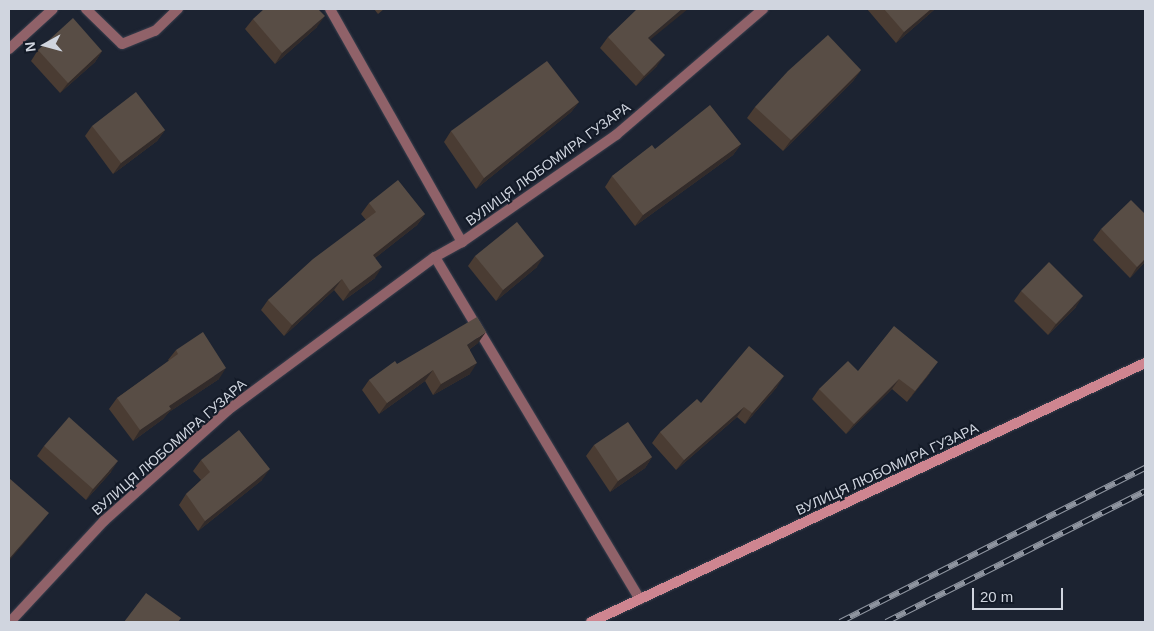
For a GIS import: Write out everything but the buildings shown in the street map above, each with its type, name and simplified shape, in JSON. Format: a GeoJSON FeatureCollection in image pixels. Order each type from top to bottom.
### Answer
{"type":"FeatureCollection","features":[{"type":"Feature","properties":{"kind":"main road","name":"ВУЛИЦЯ ЛЮБОМИРА ГУЗАРА"},"geometry":{"type":"LineString","coordinates":[[591,622],[1145,363]]}},
{"type":"Feature","properties":{"kind":"street"},"geometry":{"type":"LineString","coordinates":[[9,49],[53,9]]}},
{"type":"Feature","properties":{"kind":"street"},"geometry":{"type":"LineString","coordinates":[[86,9],[122,44],[155,31],[178,9]]}},
{"type":"Feature","properties":{"kind":"street"},"geometry":{"type":"LineString","coordinates":[[330,9],[462,242]]}},
{"type":"Feature","properties":{"kind":"street","name":"ВУЛИЦЯ ЛЮБОМИРА ГУЗАРА"},"geometry":{"type":"LineString","coordinates":[[10,622],[104,520],[228,410],[435,257],[462,242],[616,135],[764,9]]}},
{"type":"Feature","properties":{"kind":"street"},"geometry":{"type":"LineString","coordinates":[[435,257],[640,599]]}},
{"type":"Feature","properties":{"kind":"railway"},"geometry":{"type":"LineString","coordinates":[[840,622],[1145,468]]}},
{"type":"Feature","properties":{"kind":"railway"},"geometry":{"type":"LineString","coordinates":[[886,622],[1145,491]]}}]}
